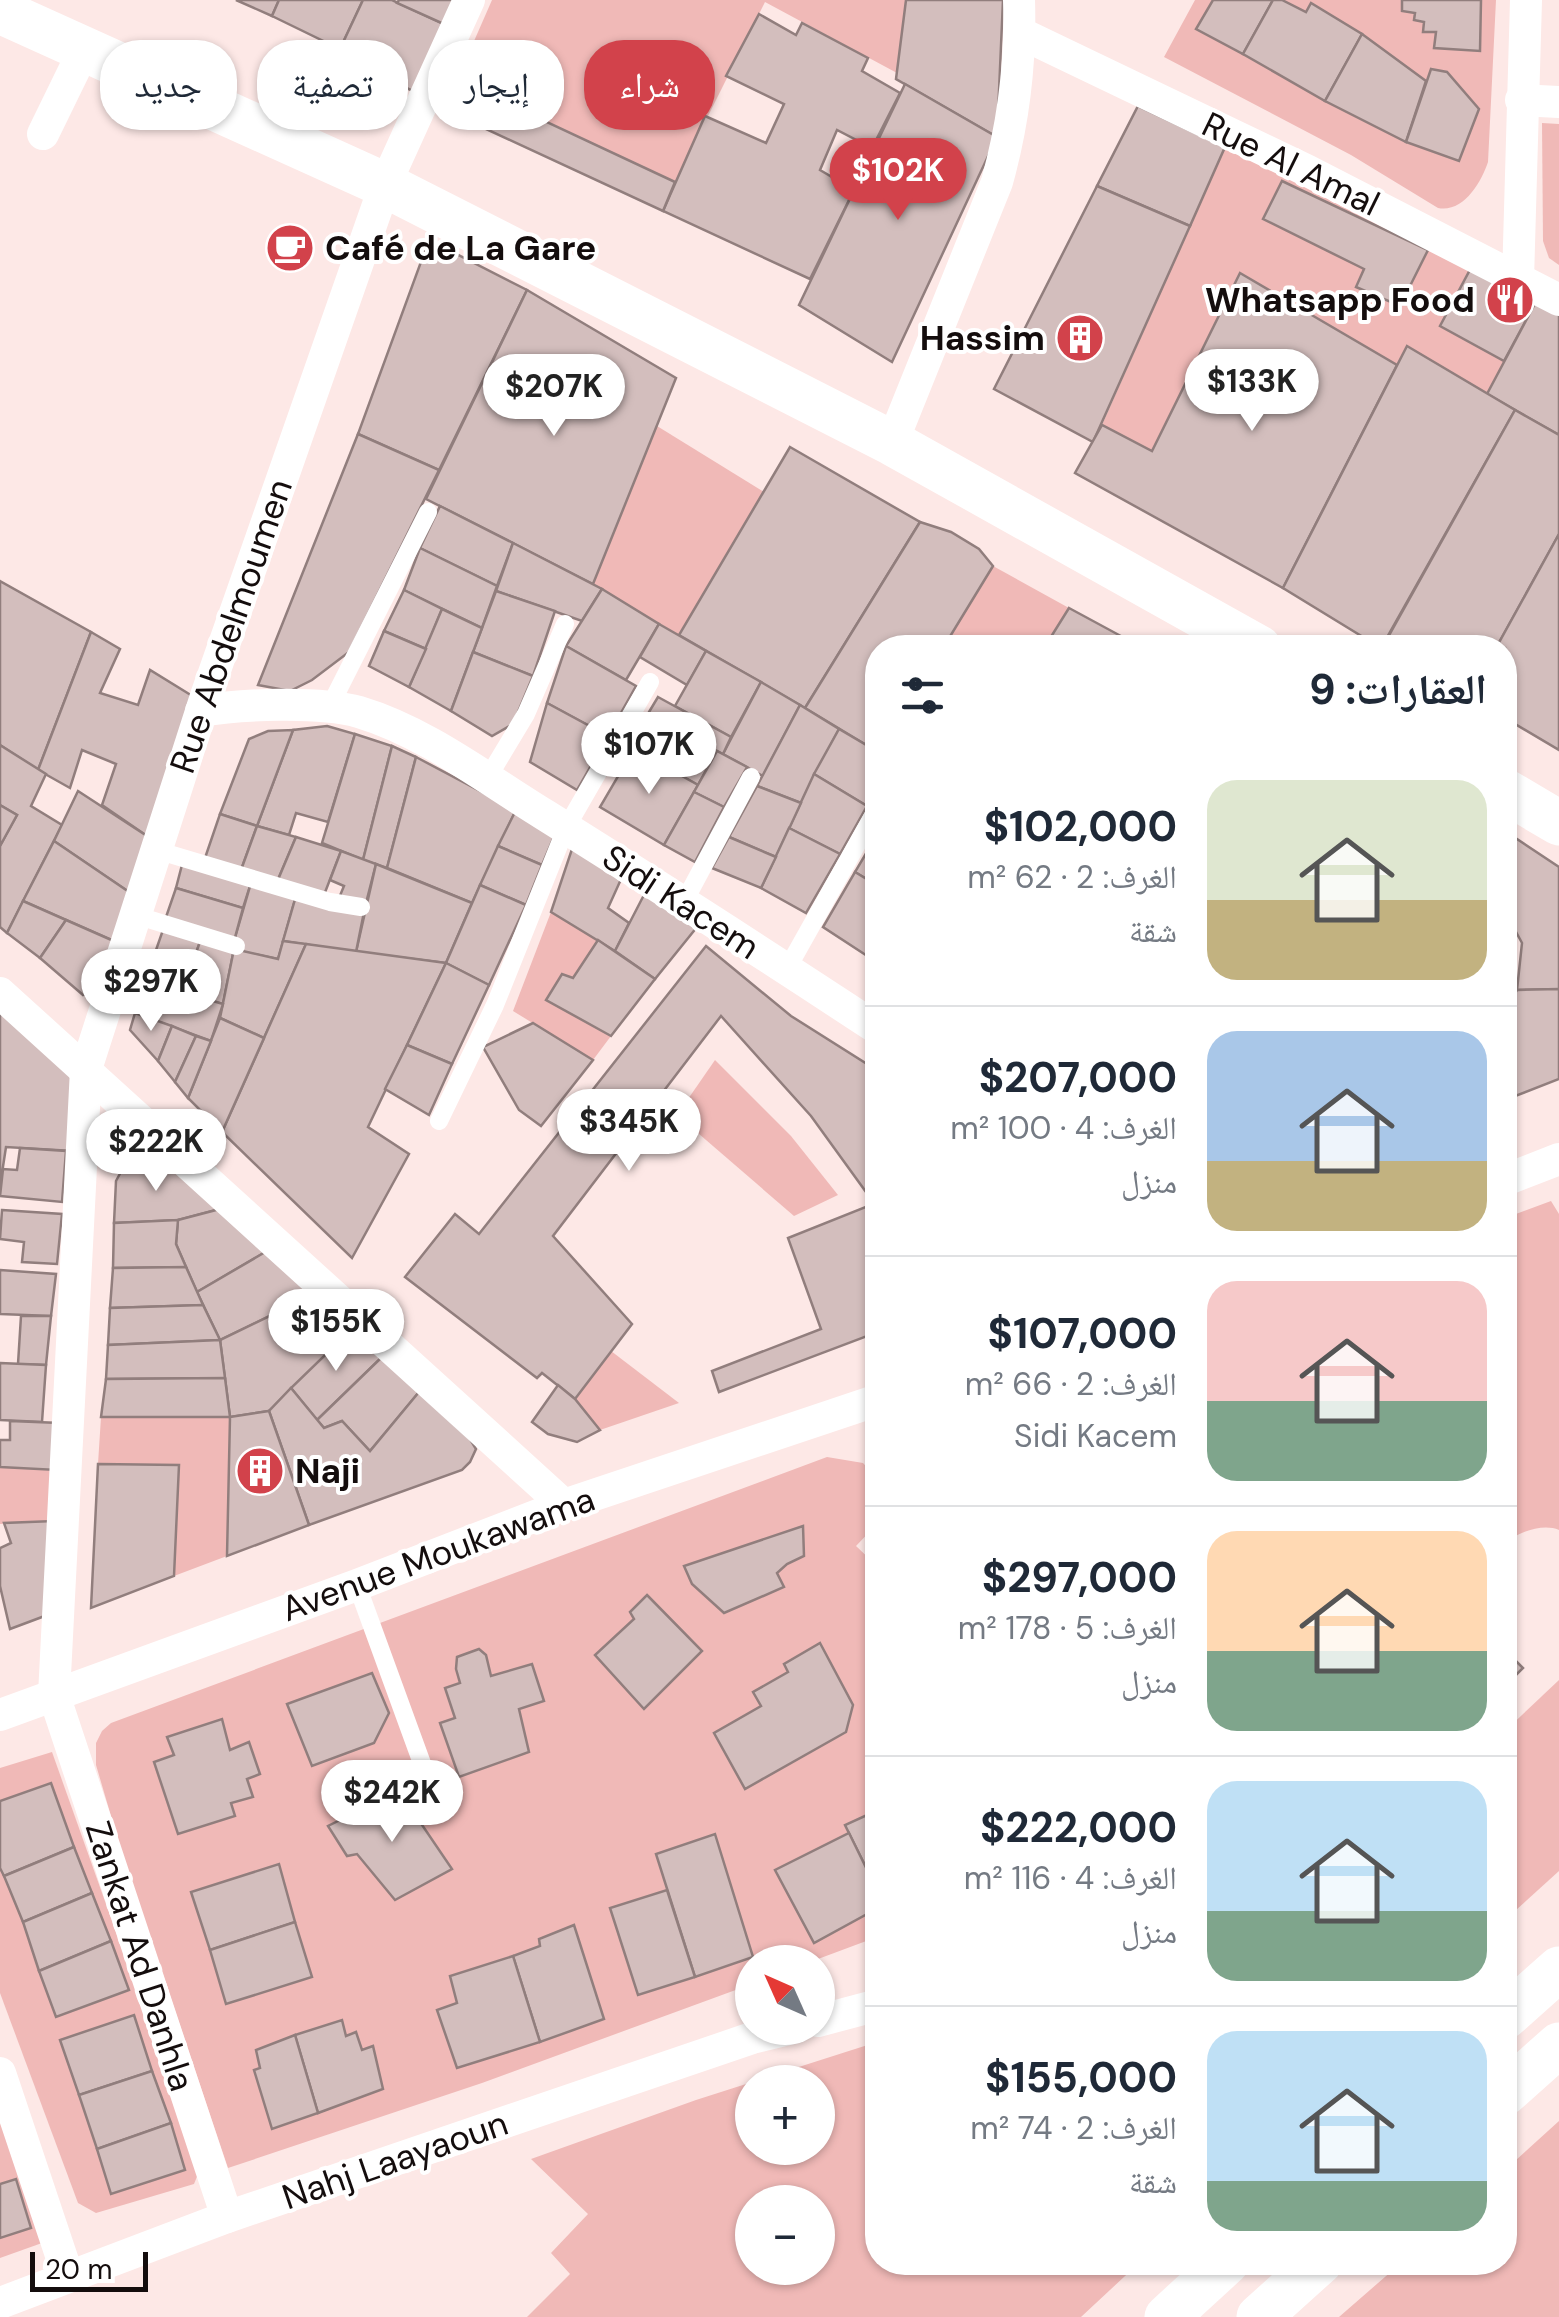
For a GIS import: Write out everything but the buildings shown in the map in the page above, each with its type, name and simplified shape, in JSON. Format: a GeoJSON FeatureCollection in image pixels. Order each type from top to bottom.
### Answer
{"type":"FeatureCollection","features":[{"type":"Feature","properties":{"kind":"street","name":"Rue Abdelmoumen"},"geometry":{"type":"LineString","coordinates":[[54,1696],[86,1069],[200,711],[386,185],[468,0]]}},
{"type":"Feature","properties":{"kind":"street"},"geometry":{"type":"LineString","coordinates":[[892,443],[997,182],[1012,128],[1019,0]]}},
{"type":"Feature","properties":{"kind":"street"},"geometry":{"type":"LineString","coordinates":[[1518,280],[1526,0]]}},
{"type":"Feature","properties":{"kind":"street"},"geometry":{"type":"LineString","coordinates":[[0,11],[386,185],[892,443],[1236,635]]}},
{"type":"Feature","properties":{"kind":"street","name":"Rue Al Amal"},"geometry":{"type":"LineString","coordinates":[[1020,34],[1308,171],[1559,300]]}},
{"type":"Feature","properties":{"kind":"street"},"geometry":{"type":"LineString","coordinates":[[43,134],[84,50]]}},
{"type":"Feature","properties":{"kind":"street"},"geometry":{"type":"LineString","coordinates":[[1521,100],[1559,102]]}},
{"type":"Feature","properties":{"kind":"street","name":"Sidi Kacem"},"geometry":{"type":"LineString","coordinates":[[200,711],[229,706],[330,708],[360,712],[383,721],[434,746],[566,828],[865,1021]]}},
{"type":"Feature","properties":{"kind":"street"},"geometry":{"type":"LineString","coordinates":[[1517,797],[1558,819]]}},
{"type":"Feature","properties":{"kind":"street"},"geometry":{"type":"LineString","coordinates":[[0,993],[564,1505]]}},
{"type":"Feature","properties":{"kind":"street"},"geometry":{"type":"LineString","coordinates":[[1517,1176],[1559,1160]]}},
{"type":"Feature","properties":{"kind":"street","name":"Avenue Moukawama"},"geometry":{"type":"LineString","coordinates":[[0,1714],[357,1586],[564,1505],[865,1404]]}},
{"type":"Feature","properties":{"kind":"street","name":"Zankat Ad Danhla"},"geometry":{"type":"LineString","coordinates":[[54,1696],[227,2217]]}},
{"type":"Feature","properties":{"kind":"street"},"geometry":{"type":"LineString","coordinates":[[1517,2006],[1559,1969]]}},
{"type":"Feature","properties":{"kind":"street"},"geometry":{"type":"LineString","coordinates":[[835,2016],[865,2008]]}},
{"type":"Feature","properties":{"kind":"street","name":"Nahj Laayaoun"},"geometry":{"type":"LineString","coordinates":[[0,2302],[227,2217],[735,2044]]}},
{"type":"Feature","properties":{"kind":"street"},"geometry":{"type":"LineString","coordinates":[[1517,2082],[1559,2045]]}},
{"type":"Feature","properties":{"kind":"street"},"geometry":{"type":"LineString","coordinates":[[0,2073],[68,2276]]}},
{"type":"Feature","properties":{"kind":"street"},"geometry":{"type":"LineString","coordinates":[[1167,2317],[1213,2275]]}},
{"type":"Feature","properties":{"kind":"street"},"geometry":{"type":"LineString","coordinates":[[1259,2317],[1306,2275]]}},
{"type":"Feature","properties":{"kind":"lane"},"geometry":{"type":"LineString","coordinates":[[330,708],[428,512]]}},
{"type":"Feature","properties":{"kind":"lane"},"geometry":{"type":"LineString","coordinates":[[487,779],[526,714],[565,624]]}},
{"type":"Feature","properties":{"kind":"lane"},"geometry":{"type":"LineString","coordinates":[[439,1121],[495,1004],[566,828],[650,682]]}},
{"type":"Feature","properties":{"kind":"lane"},"geometry":{"type":"LineString","coordinates":[[684,902],[751,777]]}},
{"type":"Feature","properties":{"kind":"lane"},"geometry":{"type":"LineString","coordinates":[[786,969],[865,831]]}},
{"type":"Feature","properties":{"kind":"lane"},"geometry":{"type":"LineString","coordinates":[[156,850],[330,902],[361,907]]}},
{"type":"Feature","properties":{"kind":"lane"},"geometry":{"type":"LineString","coordinates":[[135,915],[236,946]]}},
{"type":"Feature","properties":{"kind":"lane"},"geometry":{"type":"LineString","coordinates":[[357,1586],[435,1798]]}},
{"type":"Feature","properties":{"kind":"shaded area"},"geometry":{"type":"Polygon","coordinates":[[[492,0],[906,0],[897,73],[765,2],[715,102],[715,40],[584,40],[584,130],[701,130],[675,182],[564,130],[564,40],[474,40],[492,0]]]}},
{"type":"Feature","properties":{"kind":"shaded area"},"geometry":{"type":"Polygon","coordinates":[[[1195,0],[1496,0],[1488,162],[1476,187],[1455,206],[1438,208],[1351,155],[1164,57],[1195,0]]]}},
{"type":"Feature","properties":{"kind":"shaded area"},"geometry":{"type":"Polygon","coordinates":[[[1542,123],[1559,124],[1559,265],[1549,258],[1543,241],[1542,123]]]}},
{"type":"Feature","properties":{"kind":"shaded area"},"geometry":{"type":"Polygon","coordinates":[[[1225,147],[1472,266],[1440,326],[1504,361],[1487,394],[1407,346],[1397,365],[1240,274],[1152,451],[1102,425],[1225,147]]]}},
{"type":"Feature","properties":{"kind":"shaded area"},"geometry":{"type":"Polygon","coordinates":[[[657,426],[764,492],[679,635],[593,584],[657,426]]]}},
{"type":"Feature","properties":{"kind":"shaded area"},"geometry":{"type":"Polygon","coordinates":[[[993,566],[1069,608],[1052,635],[951,635],[993,566]]]}},
{"type":"Feature","properties":{"kind":"shaded area"},"geometry":{"type":"Polygon","coordinates":[[[551,912],[598,940],[573,978],[562,974],[546,1000],[611,1036],[593,1060],[513,1011],[551,912]]]}},
{"type":"Feature","properties":{"kind":"shaded area"},"geometry":{"type":"Polygon","coordinates":[[[715,1060],[791,1136],[838,1195],[794,1216],[677,1115],[715,1060]]]}},
{"type":"Feature","properties":{"kind":"shaded area"},"geometry":{"type":"Polygon","coordinates":[[[1551,1201],[1559,1214],[1559,1530],[1546,1528],[1517,1535],[1517,1214],[1551,1201]]]}},
{"type":"Feature","properties":{"kind":"shaded area"},"geometry":{"type":"Polygon","coordinates":[[[611,1351],[679,1403],[600,1430],[575,1399],[611,1351]]]}},
{"type":"Feature","properties":{"kind":"shaded area"},"geometry":{"type":"Polygon","coordinates":[[[101,1417],[230,1417],[227,1556],[174,1576],[179,1466],[98,1464],[101,1417]]]}},
{"type":"Feature","properties":{"kind":"shaded area"},"geometry":{"type":"Polygon","coordinates":[[[827,1457],[865,1465],[865,1537],[856,1546],[865,1555],[865,1941],[835,1953],[835,1945],[735,1945],[735,1990],[482,2083],[228,2168],[96,1765],[96,1743],[111,1723],[827,1457]]]}},
{"type":"Feature","properties":{"kind":"shaded area"},"geometry":{"type":"Polygon","coordinates":[[[0,1467],[57,1470],[54,1521],[0,1524],[0,1467]]]}},
{"type":"Feature","properties":{"kind":"shaded area"},"geometry":{"type":"Polygon","coordinates":[[[1559,1680],[1559,1871],[1517,1909],[1517,1720],[1559,1680]]]}},
{"type":"Feature","properties":{"kind":"shaded area"},"geometry":{"type":"Polygon","coordinates":[[[52,1752],[200,2169],[194,2184],[96,2213],[78,2203],[0,1993],[0,1768],[52,1752]]]}},
{"type":"Feature","properties":{"kind":"shaded area"},"geometry":{"type":"Polygon","coordinates":[[[865,2046],[865,2275],[1126,2275],[1081,2317],[527,2317],[570,2274],[551,2253],[588,2214],[531,2159],[735,2087],[735,2165],[835,2165],[835,2065],[805,2065],[865,2046]]]}},
{"type":"Feature","properties":{"kind":"shaded area"},"geometry":{"type":"Polygon","coordinates":[[[0,2108],[42,2243],[0,2258],[0,2108]]]}},
{"type":"Feature","properties":{"kind":"shaded area"},"geometry":{"type":"Polygon","coordinates":[[[1559,2121],[1559,2317],[1339,2317],[1387,2275],[1517,2275],[1517,2159],[1559,2121]]]}},
{"type":"Feature","properties":{"kind":"place","name":"Café de La Gare"},"geometry":{"type":"Point","coordinates":[290,248]}},
{"type":"Feature","properties":{"kind":"place","name":"Whatsapp Food"},"geometry":{"type":"Point","coordinates":[1510,300]}},
{"type":"Feature","properties":{"kind":"place","name":"Hassim"},"geometry":{"type":"Point","coordinates":[1080,338]}},
{"type":"Feature","properties":{"kind":"place","name":"Naji"},"geometry":{"type":"Point","coordinates":[260,1471]}}]}
